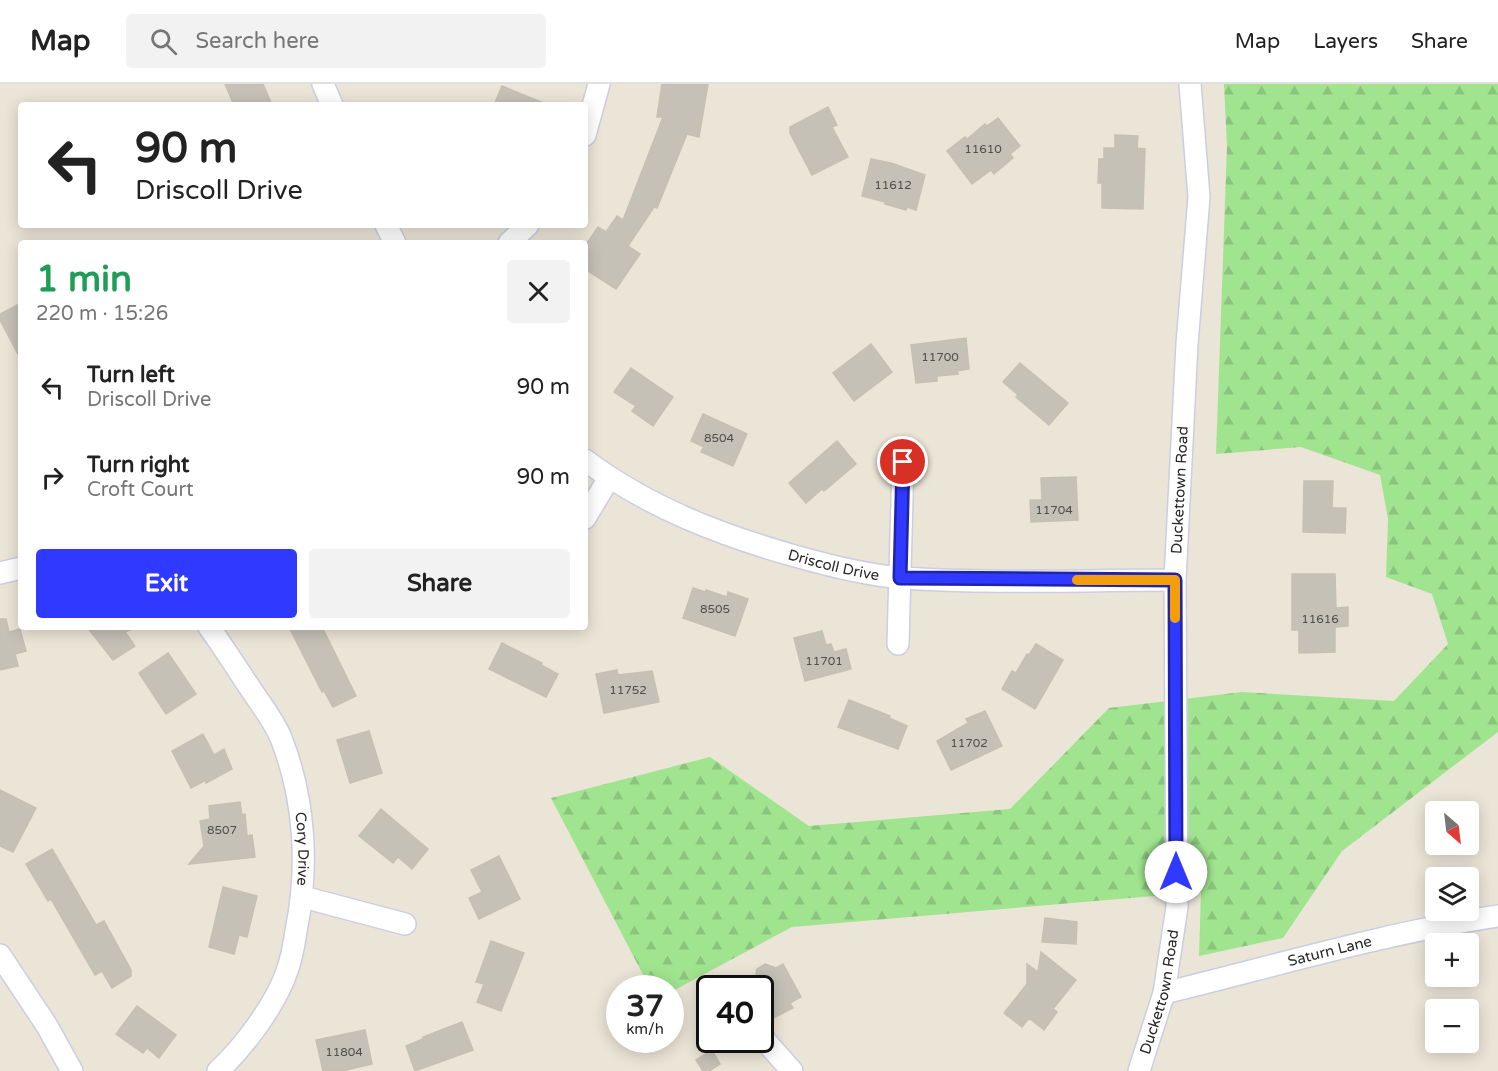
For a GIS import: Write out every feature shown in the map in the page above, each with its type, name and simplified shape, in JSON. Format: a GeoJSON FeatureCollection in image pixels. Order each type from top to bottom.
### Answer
{"type":"FeatureCollection","features":[{"type":"Feature","properties":{"kind":"street"},"geometry":{"type":"LineString","coordinates":[[323,84],[331,102]]}},
{"type":"Feature","properties":{"kind":"street"},"geometry":{"type":"LineString","coordinates":[[588,124],[599,84]]}},
{"type":"Feature","properties":{"kind":"street","name":"Duckettown Road"},"geometry":{"type":"LineString","coordinates":[[1139,1071],[1164,993],[1177,907],[1175,580],[1187,344],[1199,197],[1190,84]]}},
{"type":"Feature","properties":{"kind":"street"},"geometry":{"type":"LineString","coordinates":[[512,240],[525,228]]}},
{"type":"Feature","properties":{"kind":"street","name":"Driscoll Drive"},"geometry":{"type":"LineString","coordinates":[[588,462],[609,478],[663,508],[712,529],[833,567],[900,578],[1175,580]]}},
{"type":"Feature","properties":{"kind":"street"},"geometry":{"type":"LineString","coordinates":[[898,644],[903,462]]}},
{"type":"Feature","properties":{"kind":"street"},"geometry":{"type":"LineString","coordinates":[[588,513],[609,478]]}},
{"type":"Feature","properties":{"kind":"street"},"geometry":{"type":"LineString","coordinates":[[0,573],[18,569]]}},
{"type":"Feature","properties":{"kind":"street","name":"Cory Drive"},"geometry":{"type":"LineString","coordinates":[[211,630],[265,709],[280,737],[291,771],[300,812],[303,841],[303,897],[287,971],[248,1038],[218,1071]]}},
{"type":"Feature","properties":{"kind":"street"},"geometry":{"type":"LineString","coordinates":[[303,897],[405,924]]}},
{"type":"Feature","properties":{"kind":"street","name":"Saturn Lane"},"geometry":{"type":"LineString","coordinates":[[1164,993],[1346,946],[1453,922],[1498,916]]}},
{"type":"Feature","properties":{"kind":"street"},"geometry":{"type":"LineString","coordinates":[[0,955],[47,1026],[72,1071]]}},
{"type":"Feature","properties":{"kind":"street"},"geometry":{"type":"LineString","coordinates":[[774,1051],[792,1071]]}},
{"type":"Feature","properties":{"kind":"green space"},"geometry":{"type":"Polygon","coordinates":[[[1224,84],[1498,84],[1498,732],[1342,851],[1283,938],[1199,956],[1201,892],[792,927],[703,975],[696,975],[696,979],[684,985],[684,975],[643,975],[551,798],[710,757],[809,826],[1010,809],[1109,708],[1242,692],[1394,701],[1448,644],[1432,594],[1386,577],[1388,519],[1380,475],[1301,447],[1216,454],[1227,146],[1224,84]]]}},
{"type":"Feature","properties":{"kind":"building"},"geometry":{"type":"Polygon","coordinates":[[[225,84],[263,84],[271,102],[233,102],[225,84]]]}},
{"type":"Feature","properties":{"kind":"building"},"geometry":{"type":"Polygon","coordinates":[[[662,84],[708,84],[699,137],[687,134],[657,208],[654,207],[628,246],[640,254],[616,289],[588,271],[588,242],[598,227],[606,232],[617,216],[623,220],[663,117],[657,117],[662,84]]]}},
{"type":"Feature","properties":{"kind":"building"},"geometry":{"type":"Polygon","coordinates":[[[502,86],[541,102],[495,102],[502,86]]]}},
{"type":"Feature","properties":{"kind":"building"},"geometry":{"type":"Polygon","coordinates":[[[828,107],[837,125],[832,127],[848,157],[812,175],[790,133],[790,127],[828,107]]]}},
{"type":"Feature","properties":{"kind":"building"},"geometry":{"type":"Polygon","coordinates":[[[998,118],[1020,146],[1010,154],[1013,158],[994,174],[991,170],[972,184],[947,151],[965,137],[967,139],[985,124],[987,126],[998,118]]]}},
{"type":"Feature","properties":{"kind":"building"},"geometry":{"type":"Polygon","coordinates":[[[1115,135],[1138,136],[1137,148],[1145,149],[1143,209],[1102,208],[1102,183],[1098,183],[1099,159],[1104,159],[1104,148],[1115,148],[1115,135]]]}},
{"type":"Feature","properties":{"kind":"building"},"geometry":{"type":"Polygon","coordinates":[[[871,159],[891,163],[925,175],[916,210],[907,207],[906,210],[862,196],[871,159]]]}},
{"type":"Feature","properties":{"kind":"building"},"geometry":{"type":"Polygon","coordinates":[[[18,305],[18,354],[0,320],[0,314],[18,305]]]}},
{"type":"Feature","properties":{"kind":"building"},"geometry":{"type":"Polygon","coordinates":[[[966,338],[969,369],[957,371],[958,374],[937,376],[937,381],[916,383],[911,345],[966,338]]]}},
{"type":"Feature","properties":{"kind":"building"},"geometry":{"type":"Polygon","coordinates":[[[871,344],[892,372],[854,401],[833,373],[871,344]]]}},
{"type":"Feature","properties":{"kind":"building"},"geometry":{"type":"Polygon","coordinates":[[[1020,363],[1068,403],[1049,425],[1016,397],[1018,395],[1003,382],[1020,363]]]}},
{"type":"Feature","properties":{"kind":"building"},"geometry":{"type":"Polygon","coordinates":[[[631,368],[673,397],[653,426],[632,411],[636,406],[614,392],[631,368]]]}},
{"type":"Feature","properties":{"kind":"building"},"geometry":{"type":"Polygon","coordinates":[[[703,414],[747,434],[733,466],[701,452],[704,447],[691,441],[703,414]]]}},
{"type":"Feature","properties":{"kind":"building"},"geometry":{"type":"Polygon","coordinates":[[[837,441],[856,464],[806,503],[789,483],[837,441]]]}},
{"type":"Feature","properties":{"kind":"building"},"geometry":{"type":"Polygon","coordinates":[[[1076,477],[1078,520],[1031,522],[1030,500],[1042,500],[1041,478],[1076,477]]]}},
{"type":"Feature","properties":{"kind":"building"},"geometry":{"type":"Polygon","coordinates":[[[1304,481],[1333,481],[1332,508],[1346,508],[1345,533],[1303,532],[1304,481]]]}},
{"type":"Feature","properties":{"kind":"building"},"geometry":{"type":"Polygon","coordinates":[[[1292,574],[1335,574],[1336,608],[1348,607],[1348,626],[1335,627],[1335,652],[1299,653],[1299,630],[1292,630],[1292,574]]]}},
{"type":"Feature","properties":{"kind":"building"},"geometry":{"type":"Polygon","coordinates":[[[693,588],[727,597],[728,592],[748,599],[735,636],[683,618],[693,588]]]}},
{"type":"Feature","properties":{"kind":"building"},"geometry":{"type":"Polygon","coordinates":[[[0,619],[6,619],[9,632],[20,630],[26,651],[15,654],[18,666],[0,670],[0,619]]]}},
{"type":"Feature","properties":{"kind":"building"},"geometry":{"type":"Polygon","coordinates":[[[89,630],[129,630],[125,632],[135,646],[113,660],[89,630]]]}},
{"type":"Feature","properties":{"kind":"building"},"geometry":{"type":"Polygon","coordinates":[[[291,630],[323,630],[356,696],[333,707],[324,691],[322,692],[291,630]]]}},
{"type":"Feature","properties":{"kind":"building"},"geometry":{"type":"Polygon","coordinates":[[[822,631],[826,645],[831,644],[834,652],[846,649],[851,669],[805,681],[794,638],[822,631]]]}},
{"type":"Feature","properties":{"kind":"building"},"geometry":{"type":"Polygon","coordinates":[[[502,643],[542,663],[541,665],[558,674],[546,697],[489,669],[502,643]]]}},
{"type":"Feature","properties":{"kind":"building"},"geometry":{"type":"Polygon","coordinates":[[[1036,644],[1063,660],[1035,709],[1002,689],[1012,671],[1016,673],[1036,644]]]}},
{"type":"Feature","properties":{"kind":"building"},"geometry":{"type":"Polygon","coordinates":[[[168,653],[196,694],[166,714],[139,673],[168,653]]]}},
{"type":"Feature","properties":{"kind":"building"},"geometry":{"type":"Polygon","coordinates":[[[617,670],[618,675],[652,671],[659,702],[604,713],[596,674],[617,670]]]}},
{"type":"Feature","properties":{"kind":"building"},"geometry":{"type":"Polygon","coordinates":[[[849,700],[890,716],[889,718],[907,726],[898,749],[838,727],[849,700]]]}},
{"type":"Feature","properties":{"kind":"building"},"geometry":{"type":"Polygon","coordinates":[[[985,711],[1002,746],[951,770],[937,741],[968,723],[966,719],[985,711]]]}},
{"type":"Feature","properties":{"kind":"building"},"geometry":{"type":"Polygon","coordinates":[[[369,731],[382,773],[350,783],[337,740],[369,731]]]}},
{"type":"Feature","properties":{"kind":"building"},"geometry":{"type":"Polygon","coordinates":[[[203,734],[214,755],[224,749],[232,769],[191,788],[172,751],[203,734]]]}},
{"type":"Feature","properties":{"kind":"building"},"geometry":{"type":"Polygon","coordinates":[[[0,790],[36,808],[13,852],[0,846],[0,790]]]}},
{"type":"Feature","properties":{"kind":"building"},"geometry":{"type":"Polygon","coordinates":[[[240,802],[242,815],[245,814],[247,836],[252,835],[255,857],[189,864],[204,846],[200,821],[210,819],[209,806],[240,802]]]}},
{"type":"Feature","properties":{"kind":"building"},"geometry":{"type":"Polygon","coordinates":[[[381,809],[428,849],[412,869],[398,857],[393,863],[359,836],[381,809]]]}},
{"type":"Feature","properties":{"kind":"building"},"geometry":{"type":"Polygon","coordinates":[[[52,849],[96,925],[104,921],[131,970],[131,976],[112,988],[102,971],[95,975],[51,899],[48,901],[26,864],[52,849]]]}},
{"type":"Feature","properties":{"kind":"building"},"geometry":{"type":"Polygon","coordinates":[[[499,856],[520,899],[479,919],[469,898],[482,892],[471,870],[499,856]]]}},
{"type":"Feature","properties":{"kind":"building"},"geometry":{"type":"Polygon","coordinates":[[[223,887],[257,896],[247,937],[239,935],[234,954],[209,947],[223,887]]]}},
{"type":"Feature","properties":{"kind":"building"},"geometry":{"type":"Polygon","coordinates":[[[1045,918],[1077,922],[1076,944],[1042,942],[1045,918]]]}},
{"type":"Feature","properties":{"kind":"building"},"geometry":{"type":"Polygon","coordinates":[[[491,941],[524,953],[501,1011],[477,1002],[484,984],[476,982],[491,941]]]}},
{"type":"Feature","properties":{"kind":"building"},"geometry":{"type":"Polygon","coordinates":[[[1041,952],[1076,980],[1053,1009],[1057,1012],[1044,1030],[1029,1018],[1022,1027],[1004,1013],[1027,984],[1027,964],[1038,972],[1041,952]]]}},
{"type":"Feature","properties":{"kind":"building"},"geometry":{"type":"Polygon","coordinates":[[[765,964],[776,968],[783,964],[801,997],[790,1003],[793,1008],[774,1018],[774,975],[756,975],[757,969],[765,964]]]}},
{"type":"Feature","properties":{"kind":"building"},"geometry":{"type":"Polygon","coordinates":[[[137,1006],[176,1035],[159,1058],[147,1048],[143,1053],[116,1034],[137,1006]]]}},
{"type":"Feature","properties":{"kind":"building"},"geometry":{"type":"Polygon","coordinates":[[[462,1022],[473,1050],[415,1071],[406,1046],[462,1022]]]}},
{"type":"Feature","properties":{"kind":"building"},"geometry":{"type":"Polygon","coordinates":[[[365,1030],[372,1064],[342,1071],[323,1071],[316,1040],[365,1030]]]}},
{"type":"Feature","properties":{"kind":"building"},"geometry":{"type":"Polygon","coordinates":[[[707,1053],[714,1053],[720,1064],[709,1071],[703,1071],[696,1060],[707,1053]]]}},
{"type":"Feature","properties":{"kind":"slow traffic"},"geometry":{"type":"LineString","coordinates":[[1077,580],[1175,580],[1175,618]]}},
{"type":"Feature","properties":{"kind":"route"},"geometry":{"type":"LineString","coordinates":[[903,462],[900,578],[1175,580],[1176,872]]}}]}
